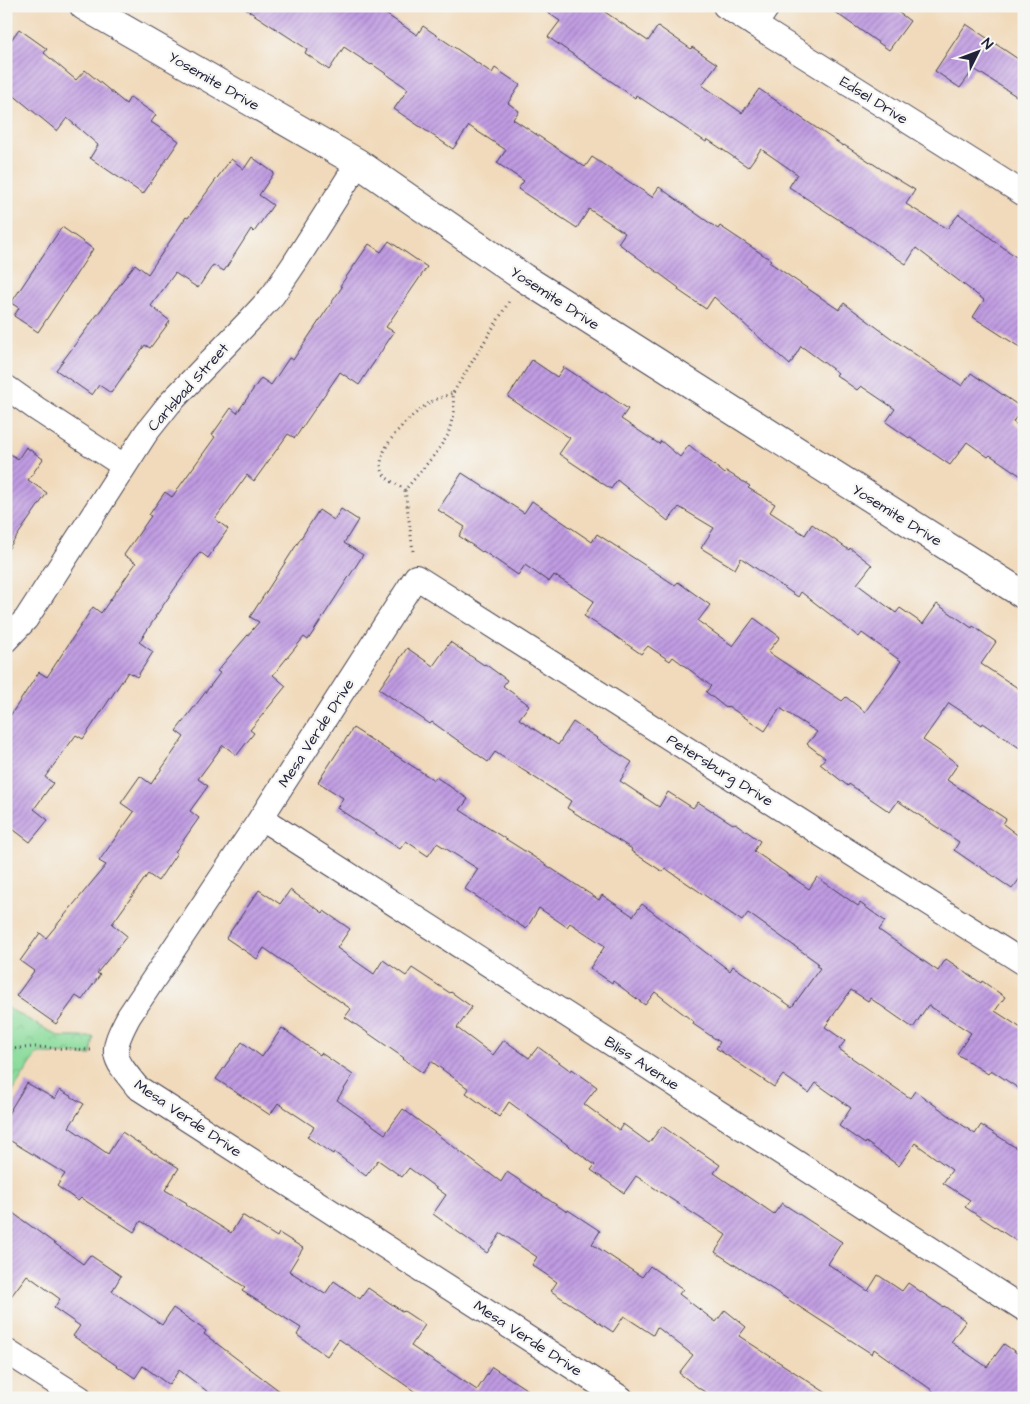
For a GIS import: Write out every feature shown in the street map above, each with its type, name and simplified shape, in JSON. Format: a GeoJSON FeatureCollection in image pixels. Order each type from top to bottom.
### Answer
{"type":"FeatureCollection","features":[{"type":"Feature","properties":{"kind":"street","name":"Yosemite Drive"},"geometry":{"type":"LineString","coordinates":[[84,6],[358,163],[524,278],[1024,595]]}},
{"type":"Feature","properties":{"kind":"street","name":"Edsel Drive"},"geometry":{"type":"LineString","coordinates":[[724,6],[761,16],[1024,194]]}},
{"type":"Feature","properties":{"kind":"street","name":"Carlsbad Street"},"geometry":{"type":"LineString","coordinates":[[6,640],[26,619],[146,433],[169,404],[273,295],[358,163]]}},
{"type":"Feature","properties":{"kind":"street"},"geometry":{"type":"LineString","coordinates":[[6,386],[37,410],[124,466]]}},
{"type":"Feature","properties":{"kind":"street","name":"Mesa Verde Drive"},"geometry":{"type":"LineString","coordinates":[[416,577],[261,818],[129,1016],[120,1032],[115,1051],[120,1066],[137,1087],[621,1398]]}},
{"type":"Feature","properties":{"kind":"street","name":"Petersburg Drive"},"geometry":{"type":"LineString","coordinates":[[416,577],[1024,963]]}},
{"type":"Feature","properties":{"kind":"street","name":"Bliss Avenue"},"geometry":{"type":"LineString","coordinates":[[261,818],[1024,1308]]}},
{"type":"Feature","properties":{"kind":"street"},"geometry":{"type":"LineString","coordinates":[[6,1350],[80,1398]]}},
{"type":"Feature","properties":{"kind":"path"},"geometry":{"type":"LineString","coordinates":[[416,577],[405,490],[436,453],[448,434],[454,412],[453,393],[524,278]]}},
{"type":"Feature","properties":{"kind":"path"},"geometry":{"type":"LineString","coordinates":[[405,490],[386,477],[381,466],[385,448],[398,430],[412,416],[432,401],[453,393]]}},
{"type":"Feature","properties":{"kind":"path"},"geometry":{"type":"LineString","coordinates":[[6,1052],[8,1048],[34,1047],[115,1051]]}},
{"type":"Feature","properties":{"kind":"green space"},"geometry":{"type":"Polygon","coordinates":[[[6,1007],[60,1037],[94,1037],[91,1055],[37,1054],[6,1102],[6,1007]]]}},
{"type":"Feature","properties":{"kind":"building"},"geometry":{"type":"Polygon","coordinates":[[[241,6],[374,6],[417,35],[423,26],[492,73],[495,68],[520,85],[508,103],[519,111],[513,119],[585,167],[592,157],[652,197],[659,187],[718,229],[720,226],[771,260],[769,262],[839,310],[844,303],[891,338],[962,386],[971,373],[1022,408],[1013,422],[1024,430],[1024,478],[967,442],[950,465],[886,422],[895,409],[861,386],[857,390],[836,375],[838,373],[801,346],[790,365],[714,297],[706,309],[678,290],[679,288],[618,243],[625,233],[589,209],[577,228],[518,189],[524,181],[497,163],[506,150],[469,126],[453,149],[394,109],[408,89],[372,64],[344,47],[329,70],[305,53],[307,49],[241,6]]]}},
{"type":"Feature","properties":{"kind":"building"},"geometry":{"type":"Polygon","coordinates":[[[538,6],[596,6],[648,41],[658,26],[717,64],[702,85],[742,113],[759,89],[843,146],[915,190],[906,204],[947,229],[959,214],[1024,263],[1024,350],[973,317],[984,300],[916,248],[906,264],[789,187],[797,174],[761,149],[748,167],[707,139],[706,142],[636,95],[635,98],[548,37],[560,21],[538,6]]]}},
{"type":"Feature","properties":{"kind":"building"},"geometry":{"type":"Polygon","coordinates":[[[826,6],[890,6],[910,21],[889,50],[826,6]]]}},
{"type":"Feature","properties":{"kind":"building"},"geometry":{"type":"Polygon","coordinates":[[[966,24],[1024,63],[1024,101],[974,69],[960,88],[935,71],[966,24]]]}},
{"type":"Feature","properties":{"kind":"building"},"geometry":{"type":"Polygon","coordinates":[[[19,29],[47,49],[44,53],[76,80],[85,70],[126,104],[130,97],[156,115],[151,122],[179,141],[143,194],[90,158],[98,145],[67,118],[57,131],[6,89],[6,47],[19,29]]]}},
{"type":"Feature","properties":{"kind":"building"},"geometry":{"type":"Polygon","coordinates":[[[252,157],[274,173],[259,195],[273,205],[254,232],[251,229],[224,271],[213,265],[198,288],[175,273],[151,306],[170,321],[150,348],[145,345],[111,393],[99,385],[92,395],[56,370],[135,264],[148,274],[186,217],[188,218],[231,159],[244,169],[252,157]]]}},
{"type":"Feature","properties":{"kind":"building"},"geometry":{"type":"Polygon","coordinates":[[[62,227],[93,249],[38,332],[14,316],[19,308],[11,303],[62,227]]]}},
{"type":"Feature","properties":{"kind":"building"},"geometry":{"type":"Polygon","coordinates":[[[389,241],[427,267],[386,327],[394,332],[359,385],[340,372],[295,438],[288,434],[254,481],[247,475],[215,519],[228,529],[208,558],[200,552],[139,642],[153,652],[137,677],[128,672],[83,739],[76,735],[45,777],[53,783],[34,809],[48,820],[30,842],[6,824],[6,722],[39,672],[47,677],[93,607],[101,613],[136,563],[124,555],[151,516],[149,515],[165,492],[172,497],[215,437],[212,435],[231,408],[237,413],[261,378],[271,385],[289,358],[293,360],[369,244],[381,252],[389,241]]]}},
{"type":"Feature","properties":{"kind":"building"},"geometry":{"type":"Polygon","coordinates":[[[532,360],[557,377],[564,367],[602,391],[628,409],[621,419],[659,444],[661,441],[680,457],[689,445],[725,474],[726,471],[750,486],[748,488],[775,504],[770,512],[805,535],[812,524],[849,550],[850,548],[872,565],[857,584],[896,613],[900,608],[923,624],[937,604],[996,642],[981,664],[1024,692],[1024,751],[949,703],[923,740],[958,764],[947,780],[1006,819],[1003,824],[1024,840],[1024,873],[1012,889],[954,850],[959,842],[898,801],[890,812],[849,784],[848,786],[820,764],[825,758],[807,744],[817,732],[780,708],[765,731],[728,706],[726,708],[706,692],[711,686],[673,657],[670,661],[648,646],[641,654],[584,616],[594,601],[554,575],[549,582],[525,565],[518,575],[459,536],[465,527],[438,510],[462,473],[524,513],[532,501],[592,542],[597,534],[675,585],[678,582],[710,605],[698,621],[733,646],[754,618],[780,637],[768,652],[842,701],[846,697],[865,712],[901,661],[862,633],[859,637],[801,592],[798,597],[741,558],[735,569],[701,548],[714,528],[679,507],[668,521],[617,480],[611,489],[559,454],[570,438],[508,397],[532,360]]]}},
{"type":"Feature","properties":{"kind":"building"},"geometry":{"type":"Polygon","coordinates":[[[26,447],[43,459],[28,480],[47,493],[6,552],[6,451],[18,459],[26,447]]]}},
{"type":"Feature","properties":{"kind":"building"},"geometry":{"type":"Polygon","coordinates":[[[341,509],[358,520],[344,543],[363,555],[308,640],[304,637],[273,675],[286,686],[250,730],[254,733],[237,755],[223,745],[198,779],[208,786],[190,811],[199,818],[175,852],[177,853],[158,881],[148,874],[112,924],[127,936],[97,973],[100,975],[82,1000],[76,996],[56,1024],[16,996],[34,971],[20,961],[40,933],[46,938],[106,865],[99,861],[134,812],[121,803],[140,776],[151,784],[184,737],[176,731],[220,673],[217,671],[259,622],[250,617],[319,510],[334,520],[341,509]]]}},
{"type":"Feature","properties":{"kind":"building"},"geometry":{"type":"Polygon","coordinates":[[[450,642],[507,680],[503,686],[529,705],[519,719],[558,745],[573,722],[632,762],[620,781],[659,807],[668,792],[693,808],[698,802],[733,824],[735,823],[760,841],[754,851],[809,889],[817,877],[858,906],[860,903],[885,921],[879,930],[938,971],[946,959],[1005,997],[995,1011],[1024,1030],[1024,1092],[991,1070],[988,1074],[957,1054],[971,1033],[928,1005],[913,1028],[870,998],[868,1001],[851,990],[825,1027],[845,1041],[839,1049],[910,1098],[915,1091],[975,1134],[981,1125],[1024,1153],[1024,1246],[965,1207],[970,1200],[943,1183],[952,1170],[915,1143],[899,1166],[866,1142],[865,1144],[839,1126],[851,1108],[816,1083],[809,1093],[783,1075],[774,1087],[716,1048],[720,1042],[693,1024],[694,1022],[655,992],[645,1005],[613,981],[612,983],[590,968],[605,946],[570,923],[567,927],[539,908],[526,929],[465,889],[478,869],[437,843],[428,856],[406,841],[400,849],[337,808],[343,798],[318,782],[353,728],[434,780],[436,777],[468,799],[460,810],[599,900],[602,895],[633,916],[642,904],[730,971],[733,966],[792,1007],[820,968],[816,966],[818,963],[748,913],[742,921],[665,868],[663,872],[631,851],[632,849],[567,808],[571,801],[495,752],[488,762],[432,722],[430,724],[379,689],[407,648],[433,666],[450,642]]]}},
{"type":"Feature","properties":{"kind":"building"},"geometry":{"type":"Polygon","coordinates":[[[259,890],[280,904],[290,890],[350,929],[337,948],[374,974],[383,960],[406,976],[412,968],[451,992],[472,1007],[457,1028],[493,1055],[504,1040],[529,1058],[538,1047],[597,1087],[584,1104],[619,1130],[623,1124],[649,1143],[662,1126],[720,1165],[714,1173],[774,1214],[782,1203],[842,1242],[828,1264],[868,1291],[878,1275],[902,1291],[908,1283],[944,1306],[966,1321],[951,1342],[987,1367],[1004,1344],[1024,1358],[1024,1398],[943,1398],[874,1349],[872,1354],[715,1252],[726,1235],[636,1176],[624,1193],[591,1170],[595,1165],[509,1102],[499,1117],[466,1093],[469,1089],[431,1061],[423,1073],[345,1017],[351,1009],[264,948],[257,959],[226,938],[259,890]]]}},
{"type":"Feature","properties":{"kind":"building"},"geometry":{"type":"Polygon","coordinates":[[[282,1028],[320,1055],[321,1053],[353,1075],[337,1100],[385,1134],[403,1109],[501,1182],[507,1172],[567,1212],[568,1210],[600,1231],[592,1244],[642,1277],[650,1266],[683,1289],[679,1294],[716,1322],[725,1310],[746,1327],[739,1336],[834,1398],[716,1398],[700,1389],[679,1373],[693,1355],[657,1327],[653,1335],[624,1316],[613,1332],[551,1291],[557,1282],[532,1265],[537,1257],[501,1233],[487,1253],[433,1214],[446,1195],[409,1168],[402,1177],[378,1160],[366,1176],[334,1152],[333,1154],[307,1137],[314,1127],[278,1103],[270,1115],[216,1079],[242,1042],[262,1057],[282,1028]]]}},
{"type":"Feature","properties":{"kind":"building"},"geometry":{"type":"Polygon","coordinates":[[[27,1083],[55,1099],[60,1090],[84,1104],[69,1127],[108,1154],[122,1132],[179,1168],[165,1190],[231,1233],[242,1215],[277,1237],[279,1233],[303,1248],[289,1271],[325,1294],[334,1281],[360,1299],[368,1288],[425,1325],[411,1346],[477,1390],[492,1367],[540,1398],[424,1398],[339,1339],[327,1356],[297,1335],[301,1328],[242,1291],[245,1287],[189,1251],[141,1221],[134,1232],[81,1198],[78,1201],[57,1186],[65,1174],[6,1138],[6,1117],[27,1083]]]}},
{"type":"Feature","properties":{"kind":"building"},"geometry":{"type":"Polygon","coordinates":[[[6,1208],[83,1264],[90,1255],[121,1276],[112,1291],[162,1325],[173,1308],[206,1331],[204,1334],[289,1398],[216,1398],[179,1370],[169,1385],[143,1366],[135,1378],[73,1336],[80,1326],[54,1308],[60,1299],[27,1275],[6,1303],[6,1208]]]}}]}
